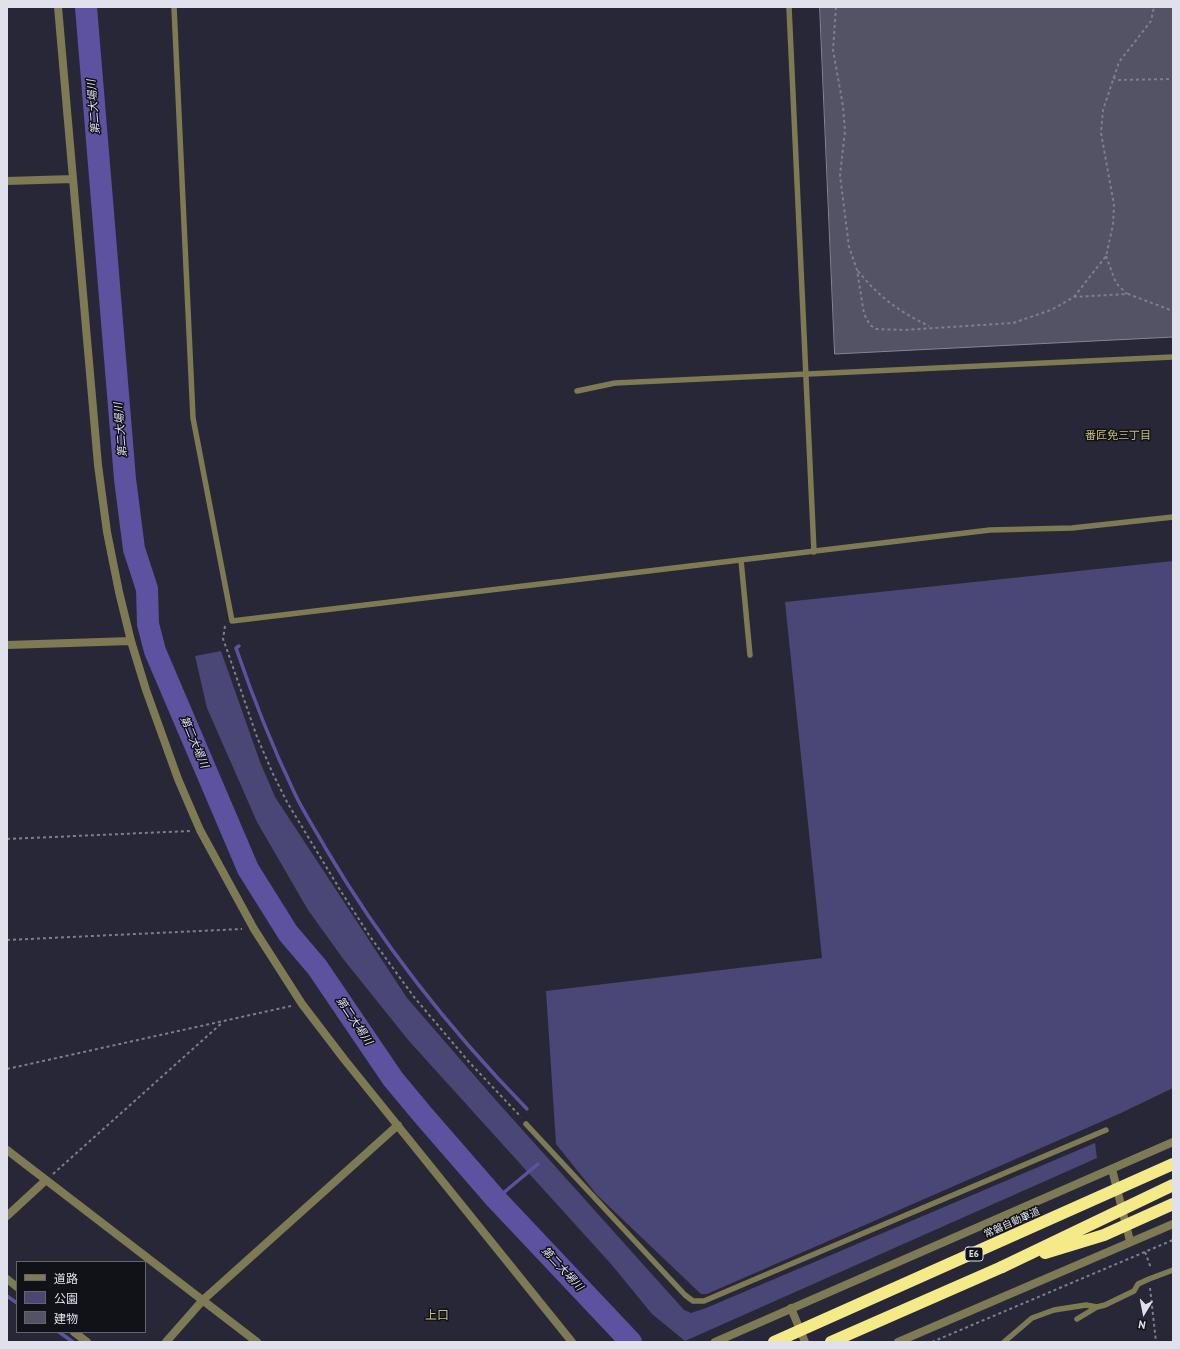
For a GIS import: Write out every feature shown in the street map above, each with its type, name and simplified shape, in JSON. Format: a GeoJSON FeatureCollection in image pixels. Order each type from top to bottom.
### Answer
{"type":"FeatureCollection","features":[{"type":"Feature","properties":{"kind":"highway","name":"常磐自動車道"},"geometry":{"type":"LineString","coordinates":[[774,1342],[1173,1164]]}},
{"type":"Feature","properties":{"kind":"highway","name":"E6"},"geometry":{"type":"LineString","coordinates":[[832,1342],[1002,1267],[1173,1185]]}},
{"type":"Feature","properties":{"kind":"highway"},"geometry":{"type":"LineString","coordinates":[[1002,1267],[1104,1235],[1173,1204]]}},
{"type":"Feature","properties":{"kind":"street"},"geometry":{"type":"LineString","coordinates":[[58,7],[98,465],[107,532],[131,641],[167,749],[200,830],[254,929],[302,1004],[344,1059],[572,1342]]}},
{"type":"Feature","properties":{"kind":"street"},"geometry":{"type":"LineString","coordinates":[[7,181],[72,179]]}},
{"type":"Feature","properties":{"kind":"street"},"geometry":{"type":"LineString","coordinates":[[7,645],[131,641]]}},
{"type":"Feature","properties":{"kind":"street"},"geometry":{"type":"LineString","coordinates":[[166,1342],[203,1300],[398,1125]]}},
{"type":"Feature","properties":{"kind":"street"},"geometry":{"type":"LineString","coordinates":[[714,1342],[1173,1142]]}},
{"type":"Feature","properties":{"kind":"street"},"geometry":{"type":"LineString","coordinates":[[7,1150],[257,1342]]}},
{"type":"Feature","properties":{"kind":"street"},"geometry":{"type":"LineString","coordinates":[[1112,1169],[1130,1241]]}},
{"type":"Feature","properties":{"kind":"street"},"geometry":{"type":"LineString","coordinates":[[7,1216],[46,1180]]}},
{"type":"Feature","properties":{"kind":"street"},"geometry":{"type":"LineString","coordinates":[[898,1342],[1130,1241],[1173,1224]]}},
{"type":"Feature","properties":{"kind":"street"},"geometry":{"type":"LineString","coordinates":[[7,1279],[16,1286]]}},
{"type":"Feature","properties":{"kind":"street"},"geometry":{"type":"LineString","coordinates":[[791,1308],[805,1342]]}},
{"type":"Feature","properties":{"kind":"street"},"geometry":{"type":"LineString","coordinates":[[75,1333],[87,1342]]}},
{"type":"Feature","properties":{"kind":"lane"},"geometry":{"type":"LineString","coordinates":[[174,7],[193,418],[232,621],[990,530],[1072,528],[1173,517]]}},
{"type":"Feature","properties":{"kind":"lane"},"geometry":{"type":"LineString","coordinates":[[789,7],[814,552]]}},
{"type":"Feature","properties":{"kind":"lane"},"geometry":{"type":"LineString","coordinates":[[577,391],[615,383],[1173,357]]}},
{"type":"Feature","properties":{"kind":"lane"},"geometry":{"type":"LineString","coordinates":[[741,560],[750,655]]}},
{"type":"Feature","properties":{"kind":"lane"},"geometry":{"type":"LineString","coordinates":[[526,1124],[685,1295],[693,1301],[704,1301],[1106,1130]]}},
{"type":"Feature","properties":{"kind":"lane"},"geometry":{"type":"LineString","coordinates":[[1076,1319],[1097,1306],[1134,1291],[1138,1284],[1173,1270]]}},
{"type":"Feature","properties":{"kind":"lane"},"geometry":{"type":"LineString","coordinates":[[1004,1342],[1032,1318],[1054,1310],[1086,1305],[1097,1306]]}},
{"type":"Feature","properties":{"kind":"path"},"geometry":{"type":"LineString","coordinates":[[836,7],[833,50],[843,106],[845,131],[840,175],[849,247],[857,270],[864,314],[870,325],[876,329],[904,330],[930,327],[1013,323],[1051,310],[1074,297],[1106,256],[1113,225],[1114,205],[1101,133],[1102,110],[1119,62],[1151,21],[1154,7]]}},
{"type":"Feature","properties":{"kind":"path"},"geometry":{"type":"LineString","coordinates":[[1113,77],[1117,80],[1173,79]]}},
{"type":"Feature","properties":{"kind":"path"},"geometry":{"type":"LineString","coordinates":[[1106,256],[1116,283],[1128,294],[1173,311]]}},
{"type":"Feature","properties":{"kind":"path"},"geometry":{"type":"LineString","coordinates":[[857,270],[882,298],[906,315],[930,327]]}},
{"type":"Feature","properties":{"kind":"path"},"geometry":{"type":"LineString","coordinates":[[1074,297],[1128,294]]}},
{"type":"Feature","properties":{"kind":"path"},"geometry":{"type":"LineString","coordinates":[[225,621],[223,639],[255,730],[273,774],[287,802],[369,935],[414,997],[469,1062],[526,1124]]}},
{"type":"Feature","properties":{"kind":"path"},"geometry":{"type":"LineString","coordinates":[[7,839],[200,830]]}},
{"type":"Feature","properties":{"kind":"path"},"geometry":{"type":"LineString","coordinates":[[7,940],[254,929]]}},
{"type":"Feature","properties":{"kind":"path"},"geometry":{"type":"LineString","coordinates":[[7,1070],[302,1004]]}},
{"type":"Feature","properties":{"kind":"path"},"geometry":{"type":"LineString","coordinates":[[46,1180],[224,1021]]}},
{"type":"Feature","properties":{"kind":"path"},"geometry":{"type":"LineString","coordinates":[[932,1342],[1173,1240]]}},
{"type":"Feature","properties":{"kind":"path"},"geometry":{"type":"LineString","coordinates":[[1144,1252],[1152,1278],[1156,1342]]}},
{"type":"Feature","properties":{"kind":"path"},"geometry":{"type":"LineString","coordinates":[[945,1337],[947,1342]]}},
{"type":"Feature","properties":{"kind":"green space"},"geometry":{"type":"Polygon","coordinates":[[[1173,561],[1173,1088],[1121,1113],[707,1294],[701,1294],[597,1195],[556,1144],[546,991],[822,958],[785,602],[1173,561]]]}},
{"type":"Feature","properties":{"kind":"green space"},"geometry":{"type":"Polygon","coordinates":[[[221,651],[260,762],[275,797],[407,998],[493,1097],[684,1310],[691,1313],[706,1308],[1095,1143],[1097,1158],[685,1341],[652,1314],[611,1264],[409,1041],[344,960],[308,910],[257,822],[207,708],[195,656],[221,651]]]}},
{"type":"Feature","properties":{"kind":"building"},"geometry":{"type":"Polygon","coordinates":[[[820,7],[1173,7],[1173,337],[835,354],[820,7]]]}},
{"type":"Feature","properties":{"kind":"waterway","name":"第二大場川"},"geometry":{"type":"LineString","coordinates":[[86,7],[125,479],[134,549],[147,589],[148,624],[155,651],[248,869],[288,933],[317,967],[393,1079],[423,1115],[496,1199],[631,1342]]}},
{"type":"Feature","properties":{"kind":"waterway"},"geometry":{"type":"LineString","coordinates":[[239,646],[236,648],[271,740],[306,815],[326,849],[370,919],[419,985],[444,1017],[527,1109]]}},
{"type":"Feature","properties":{"kind":"waterway"},"geometry":{"type":"LineString","coordinates":[[496,1199],[538,1164]]}},
{"type":"Feature","properties":{"kind":"waterway"},"geometry":{"type":"LineString","coordinates":[[7,1296],[16,1302]]}},
{"type":"Feature","properties":{"kind":"waterway"},"geometry":{"type":"LineString","coordinates":[[60,1333],[73,1342]]}},
{"type":"Feature","properties":{"kind":"district","name":"番匠免三丁目"},"geometry":{"type":"Point","coordinates":[1118,436]}},
{"type":"Feature","properties":{"kind":"district","name":"上口"},"geometry":{"type":"Point","coordinates":[437,1316]}}]}
